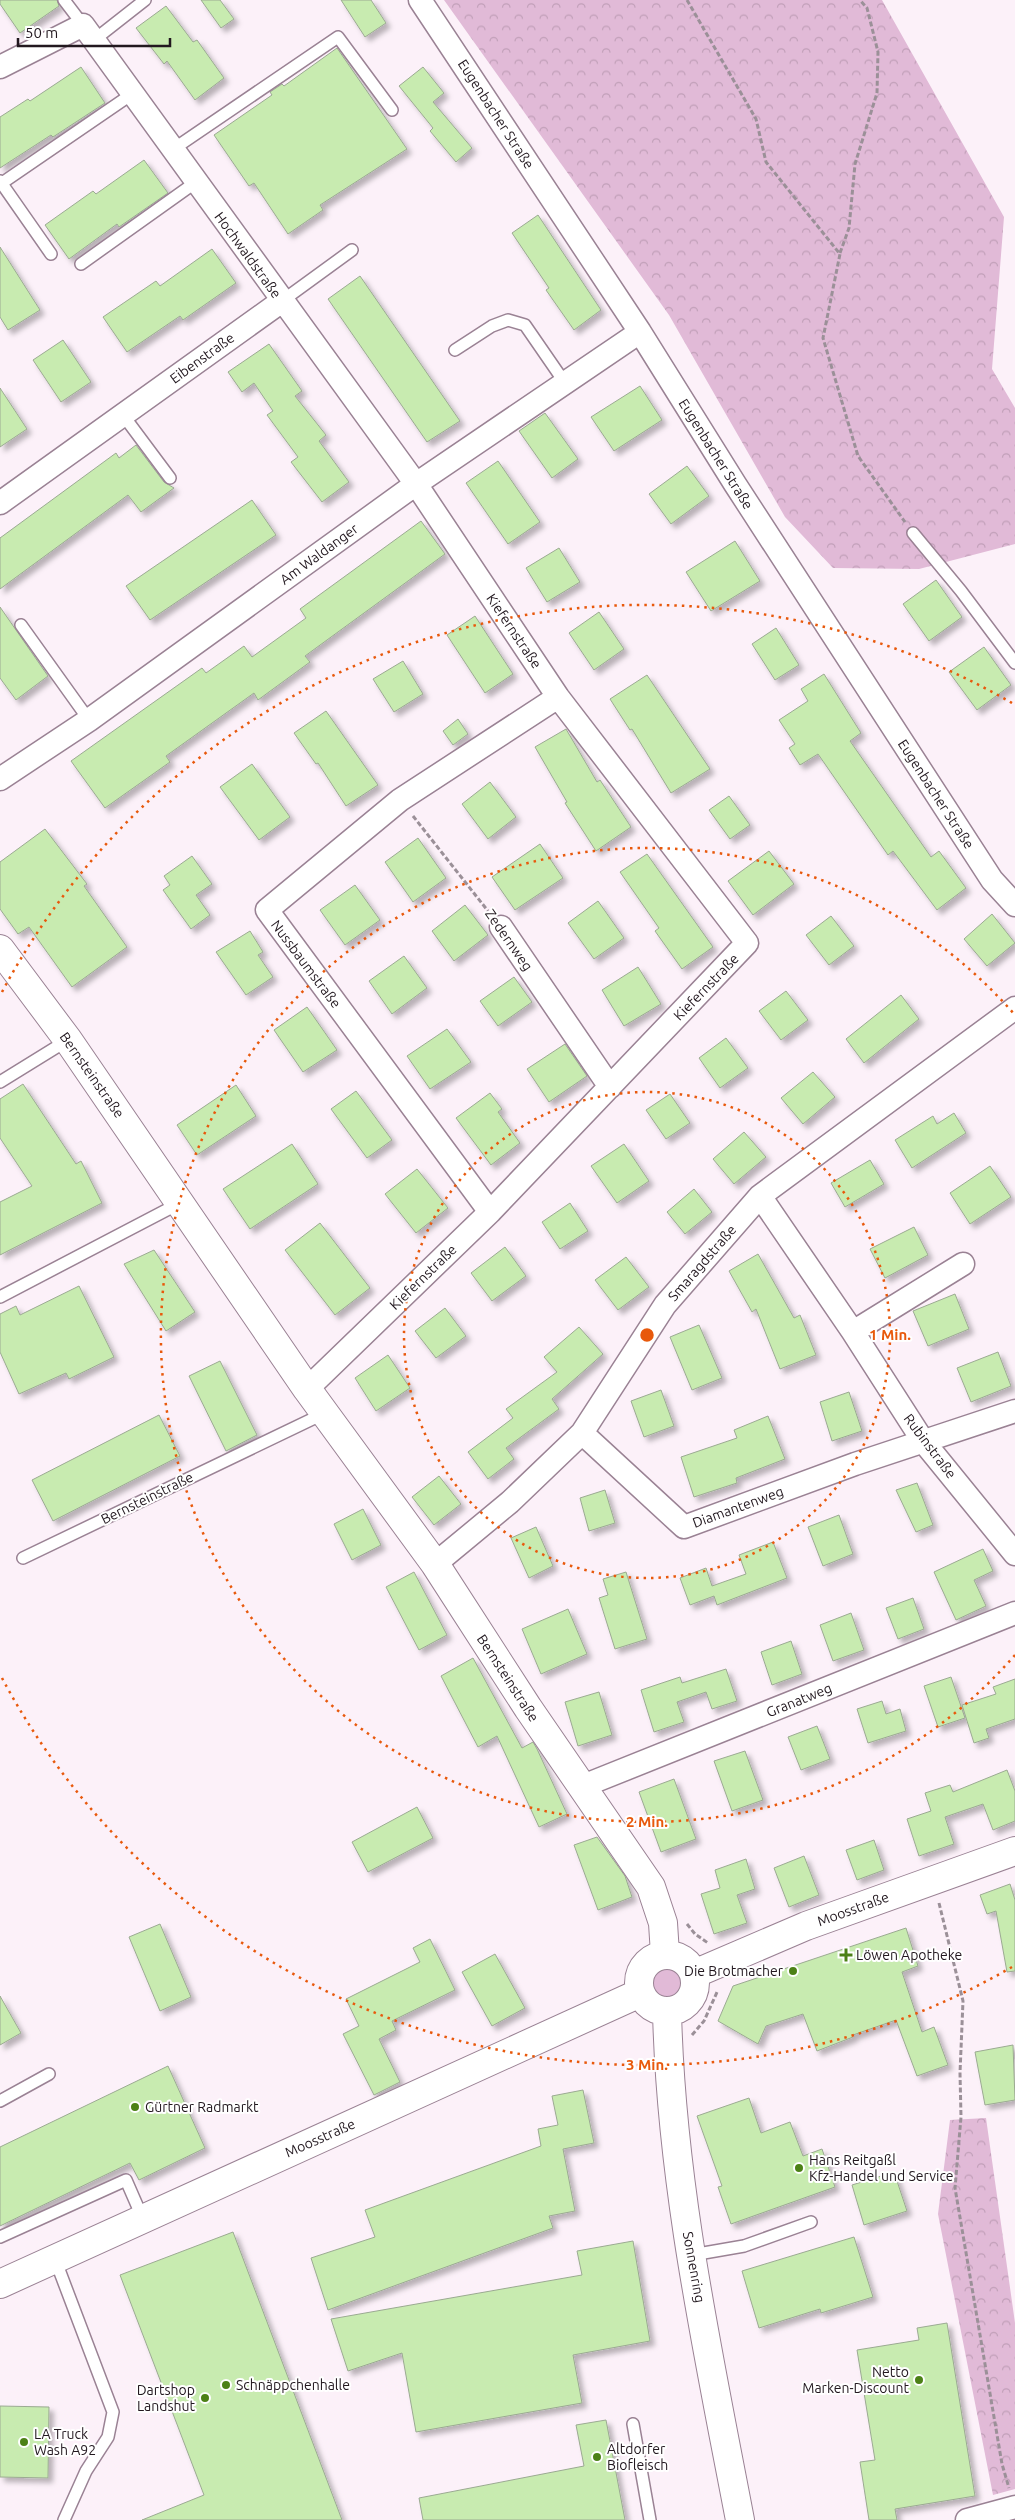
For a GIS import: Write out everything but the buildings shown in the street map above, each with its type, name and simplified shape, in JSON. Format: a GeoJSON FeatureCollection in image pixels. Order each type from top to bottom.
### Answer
{"type":"FeatureCollection","features":[{"type":"Feature","properties":{"kind":"street","name":"Eugenbacher Straße"},"geometry":{"type":"LineString","coordinates":[[420,0],[640,332],[740,492],[992,880],[1015,905]]}},
{"type":"Feature","properties":{"kind":"street"},"geometry":{"type":"LineString","coordinates":[[0,67],[88,32]]}},
{"type":"Feature","properties":{"kind":"street","name":"Hochwaldstraße"},"geometry":{"type":"LineString","coordinates":[[88,32],[416,484]]}},
{"type":"Feature","properties":{"kind":"street","name":"Eibenstraße"},"geometry":{"type":"LineString","coordinates":[[0,503],[282,301]]}},
{"type":"Feature","properties":{"kind":"street","name":"Am Waldanger"},"geometry":{"type":"LineString","coordinates":[[0,779],[90,720],[416,484],[640,332]]}},
{"type":"Feature","properties":{"kind":"street","name":"Kiefernstraße"},"geometry":{"type":"LineString","coordinates":[[308,1389],[490,1212],[747,943],[558,697],[416,484]]}},
{"type":"Feature","properties":{"kind":"street","name":"Nussbaumstraße"},"geometry":{"type":"LineString","coordinates":[[490,1212],[267,910],[400,800],[558,697]]}},
{"type":"Feature","properties":{"kind":"street","name":"Zedernweg"},"geometry":{"type":"LineString","coordinates":[[501,926],[610,1087]]}},
{"type":"Feature","properties":{"kind":"street","name":"Bernsteinstraße"},"geometry":{"type":"LineString","coordinates":[[0,949],[68,1040],[308,1389],[435,1564],[528,1708],[651,1886],[663,1923],[665,1954]]}},
{"type":"Feature","properties":{"kind":"street","name":"Smaragdstraße"},"geometry":{"type":"LineString","coordinates":[[435,1564],[510,1502],[582,1433],[665,1305],[760,1196],[1015,1008]]}},
{"type":"Feature","properties":{"kind":"street","name":"Rubinstraße"},"geometry":{"type":"LineString","coordinates":[[760,1196],[853,1332],[923,1441],[1015,1554]]}},
{"type":"Feature","properties":{"kind":"street"},"geometry":{"type":"LineString","coordinates":[[853,1332],[963,1264]]}},
{"type":"Feature","properties":{"kind":"street"},"geometry":{"type":"LineString","coordinates":[[923,1441],[1015,1411]]}},
{"type":"Feature","properties":{"kind":"street","name":"Diamantenweg"},"geometry":{"type":"LineString","coordinates":[[582,1433],[684,1527],[923,1441]]}},
{"type":"Feature","properties":{"kind":"street","name":"Granatweg"},"geometry":{"type":"LineString","coordinates":[[583,1786],[1015,1613]]}},
{"type":"Feature","properties":{"kind":"street","name":"Moosstraße"},"geometry":{"type":"LineString","coordinates":[[694,1974],[806,1926],[1015,1851]]}},
{"type":"Feature","properties":{"kind":"street"},"geometry":{"type":"LineString","coordinates":[[665,1954],[683,1959],[694,1974],[696,1982],[690,1999],[684,2006],[667,2011],[648,2004],[640,1993],[638,1984],[643,1967],[649,1960],[665,1954]]}},
{"type":"Feature","properties":{"kind":"street","name":"Moosstraße"},"geometry":{"type":"LineString","coordinates":[[0,2284],[640,1993]]}},
{"type":"Feature","properties":{"kind":"street","name":"Sonnenring"},"geometry":{"type":"LineString","coordinates":[[667,2011],[670,2093],[692,2255],[740,2520]]}},
{"type":"Feature","properties":{"kind":"street"},"geometry":{"type":"LineString","coordinates":[[968,2520],[1015,2507]]}},
{"type":"Feature","properties":{"kind":"lane","name":"Hochwaldstraße"},"geometry":{"type":"LineString","coordinates":[[64,0],[88,32]]}},
{"type":"Feature","properties":{"kind":"lane"},"geometry":{"type":"LineString","coordinates":[[88,32],[145,0]]}},
{"type":"Feature","properties":{"kind":"lane"},"geometry":{"type":"LineString","coordinates":[[172,150],[338,37],[392,110]]}},
{"type":"Feature","properties":{"kind":"lane"},"geometry":{"type":"LineString","coordinates":[[51,254],[1,182],[132,94]]}},
{"type":"Feature","properties":{"kind":"lane"},"geometry":{"type":"LineString","coordinates":[[81,264],[196,182]]}},
{"type":"Feature","properties":{"kind":"lane"},"geometry":{"type":"LineString","coordinates":[[282,301],[352,250]]}},
{"type":"Feature","properties":{"kind":"lane"},"geometry":{"type":"LineString","coordinates":[[454,350],[508,320],[525,324],[565,383]]}},
{"type":"Feature","properties":{"kind":"lane"},"geometry":{"type":"LineString","coordinates":[[123,414],[170,478]]}},
{"type":"Feature","properties":{"kind":"lane"},"geometry":{"type":"LineString","coordinates":[[912,533],[961,591],[1015,663]]}},
{"type":"Feature","properties":{"kind":"lane"},"geometry":{"type":"LineString","coordinates":[[21,625],[90,720]]}},
{"type":"Feature","properties":{"kind":"lane"},"geometry":{"type":"LineString","coordinates":[[0,1082],[68,1040]]}},
{"type":"Feature","properties":{"kind":"lane"},"geometry":{"type":"LineString","coordinates":[[0,1297],[180,1203]]}},
{"type":"Feature","properties":{"kind":"lane","name":"Bernsteinstraße"},"geometry":{"type":"LineString","coordinates":[[23,1558],[325,1413]]}},
{"type":"Feature","properties":{"kind":"lane"},"geometry":{"type":"LineString","coordinates":[[0,2101],[49,2074]]}},
{"type":"Feature","properties":{"kind":"lane"},"geometry":{"type":"LineString","coordinates":[[0,2237],[126,2180],[143,2219]]}},
{"type":"Feature","properties":{"kind":"lane"},"geometry":{"type":"LineString","coordinates":[[692,2255],[744,2246],[811,2222]]}},
{"type":"Feature","properties":{"kind":"lane"},"geometry":{"type":"LineString","coordinates":[[55,2258],[113,2412],[108,2437],[86,2471],[64,2520]]}},
{"type":"Feature","properties":{"kind":"lane"},"geometry":{"type":"LineString","coordinates":[[633,2424],[650,2520]]}},
{"type":"Feature","properties":{"kind":"path"},"geometry":{"type":"LineString","coordinates":[[687,0],[756,120],[766,162],[840,254]]}},
{"type":"Feature","properties":{"kind":"path"},"geometry":{"type":"LineString","coordinates":[[860,0],[867,8],[878,52],[877,93],[855,164],[849,228],[840,254],[823,338],[858,456],[912,533]]}},
{"type":"Feature","properties":{"kind":"path","name":"Zedernweg"},"geometry":{"type":"LineString","coordinates":[[400,800],[501,926]]}},
{"type":"Feature","properties":{"kind":"path"},"geometry":{"type":"LineString","coordinates":[[933,1880],[963,2001],[960,2073],[961,2117],[955,2188],[1002,2464],[1015,2507]]}},
{"type":"Feature","properties":{"kind":"path"},"geometry":{"type":"LineString","coordinates":[[663,1923],[677,1921],[687,1924],[695,1934],[711,1944]]}},
{"type":"Feature","properties":{"kind":"green space"},"geometry":{"type":"Polygon","coordinates":[[[444,0],[882,0],[1004,217],[992,369],[1015,408],[1015,544],[919,569],[833,568],[785,517],[669,315],[444,0]]]}},
{"type":"Feature","properties":{"kind":"green space"},"geometry":{"type":"Polygon","coordinates":[[[667,1965],[681,1970],[686,1984],[681,1998],[667,2003],[653,1998],[648,1984],[653,1970],[667,1965]]]}},
{"type":"Feature","properties":{"kind":"green space"},"geometry":{"type":"Polygon","coordinates":[[[986,2118],[1015,2323],[1015,2489],[993,2495],[938,2214],[950,2120],[986,2118]]]}},
{"type":"Feature","properties":{"kind":"place","name":"Löwen Apotheke"},"geometry":{"type":"Point","coordinates":[846,1955]}},
{"type":"Feature","properties":{"kind":"place","name":"Die Brotmacher"},"geometry":{"type":"Point","coordinates":[793,1971]}},
{"type":"Feature","properties":{"kind":"place","name":"Gürtner Radmarkt"},"geometry":{"type":"Point","coordinates":[135,2107]}},
{"type":"Feature","properties":{"kind":"place","name":"Hans Reitgaßl Kfz-Handel und Service"},"geometry":{"type":"Point","coordinates":[799,2168]}},
{"type":"Feature","properties":{"kind":"place","name":"Netto Marken-Discount"},"geometry":{"type":"Point","coordinates":[919,2380]}},
{"type":"Feature","properties":{"kind":"place","name":"Schnäppchenhalle"},"geometry":{"type":"Point","coordinates":[226,2385]}},
{"type":"Feature","properties":{"kind":"place","name":"Dartshop Landshut"},"geometry":{"type":"Point","coordinates":[205,2398]}},
{"type":"Feature","properties":{"kind":"place","name":"LA Truck Wash A92"},"geometry":{"type":"Point","coordinates":[24,2442]}},
{"type":"Feature","properties":{"kind":"place","name":"Altdorfer Biofleisch"},"geometry":{"type":"Point","coordinates":[597,2457]}}]}
